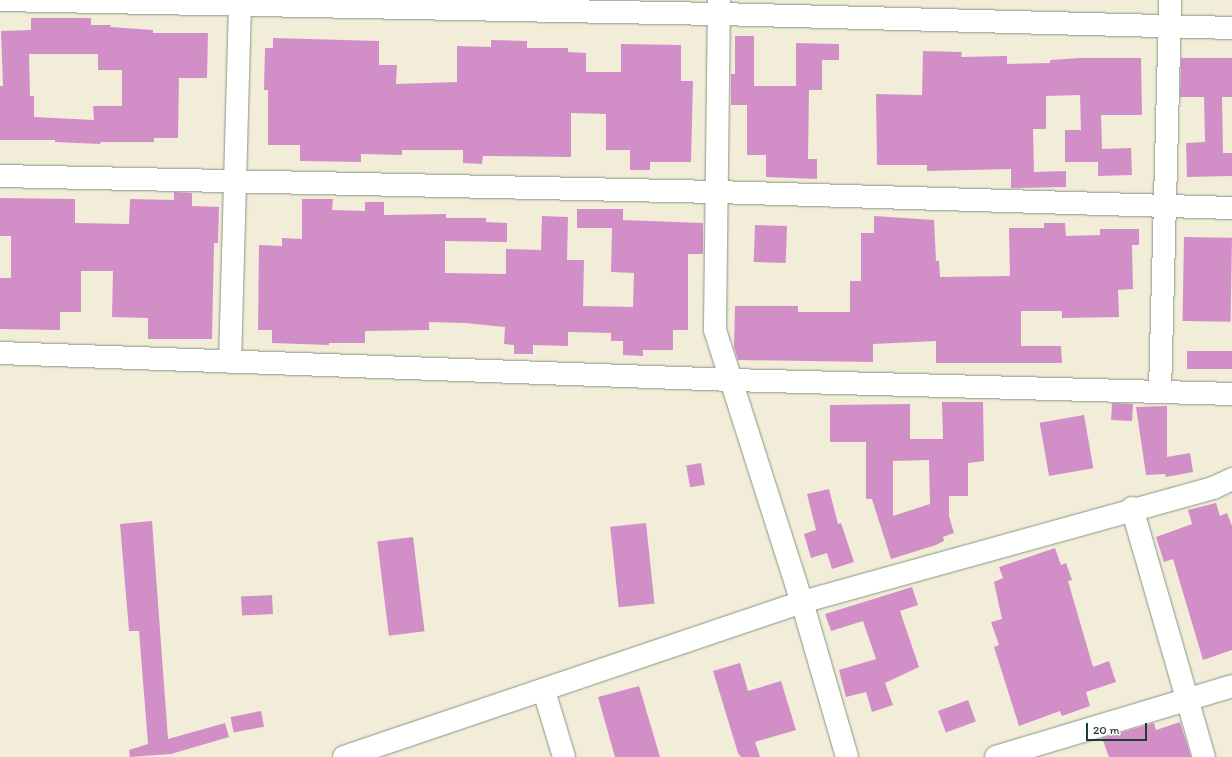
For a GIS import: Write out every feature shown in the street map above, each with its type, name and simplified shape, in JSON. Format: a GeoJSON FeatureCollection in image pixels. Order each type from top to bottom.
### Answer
{"type":"FeatureCollection","features":[{"type":"Feature","properties":{"kind":"street"},"geometry":{"type":"LineString","coordinates":[[0,0],[719,7],[1232,28]]}},
{"type":"Feature","properties":{"kind":"street"},"geometry":{"type":"LineString","coordinates":[[1160,392],[1166,205],[1170,0]]}},
{"type":"Feature","properties":{"kind":"street"},"geometry":{"type":"LineString","coordinates":[[230,362],[236,182],[239,3]]}},
{"type":"Feature","properties":{"kind":"street"},"geometry":{"type":"LineString","coordinates":[[719,7],[715,330],[802,602],[847,757]]}},
{"type":"Feature","properties":{"kind":"street"},"geometry":{"type":"LineString","coordinates":[[0,176],[717,192],[1232,208]]}},
{"type":"Feature","properties":{"kind":"street"},"geometry":{"type":"LineString","coordinates":[[0,354],[732,380],[1232,394]]}},
{"type":"Feature","properties":{"kind":"street"},"geometry":{"type":"LineString","coordinates":[[344,757],[544,691],[802,602],[1132,508],[1212,488],[1232,480]]}},
{"type":"Feature","properties":{"kind":"street"},"geometry":{"type":"LineString","coordinates":[[1132,508],[1204,757]]}},
{"type":"Feature","properties":{"kind":"street"},"geometry":{"type":"LineString","coordinates":[[996,757],[1187,701],[1232,686]]}},
{"type":"Feature","properties":{"kind":"street"},"geometry":{"type":"LineString","coordinates":[[544,691],[564,757]]}},
{"type":"Feature","properties":{"kind":"building"},"geometry":{"type":"Polygon","coordinates":[[[31,18],[91,18],[91,25],[111,25],[110,27],[153,30],[153,33],[208,33],[207,78],[179,78],[178,138],[154,138],[154,142],[101,142],[100,144],[55,142],[55,140],[0,140],[0,86],[3,86],[1,31],[31,30],[31,18]],[[29,54],[30,96],[34,96],[34,117],[94,120],[93,106],[122,106],[122,70],[98,70],[98,54],[29,54]]]}},
{"type":"Feature","properties":{"kind":"building"},"geometry":{"type":"Polygon","coordinates":[[[735,36],[754,36],[754,86],[796,86],[796,43],[839,44],[839,60],[822,60],[822,90],[809,90],[808,159],[817,159],[817,179],[766,177],[766,155],[747,155],[747,105],[731,105],[731,74],[735,74],[735,36]]]}},
{"type":"Feature","properties":{"kind":"building"},"geometry":{"type":"Polygon","coordinates":[[[273,38],[379,41],[379,65],[397,65],[396,84],[457,82],[457,46],[491,47],[491,40],[527,41],[527,48],[568,48],[568,52],[586,53],[586,72],[621,72],[621,44],[681,45],[681,81],[693,81],[691,162],[650,162],[650,170],[630,170],[630,150],[606,150],[606,114],[571,113],[571,157],[483,156],[482,164],[463,163],[463,150],[402,150],[402,155],[361,154],[361,162],[300,161],[300,145],[268,145],[268,90],[264,90],[265,48],[273,48],[273,38]]]}},
{"type":"Feature","properties":{"kind":"building"},"geometry":{"type":"Polygon","coordinates":[[[923,51],[962,52],[961,57],[1007,56],[1007,64],[1050,63],[1050,60],[1080,58],[1141,58],[1142,115],[1101,115],[1102,149],[1131,148],[1132,175],[1098,176],[1098,162],[1065,162],[1065,130],[1081,130],[1080,95],[1046,96],[1046,129],[1033,129],[1034,172],[1066,171],[1066,187],[1011,188],[1011,169],[927,171],[927,165],[877,165],[876,94],[922,95],[923,51]]]}},
{"type":"Feature","properties":{"kind":"building"},"geometry":{"type":"Polygon","coordinates":[[[1181,58],[1232,58],[1232,97],[1222,97],[1223,153],[1232,153],[1232,176],[1187,177],[1186,143],[1205,142],[1204,97],[1180,97],[1181,58]]]}},
{"type":"Feature","properties":{"kind":"building"},"geometry":{"type":"Polygon","coordinates":[[[174,192],[192,193],[192,206],[219,207],[218,243],[214,243],[212,339],[148,339],[148,318],[112,317],[113,271],[81,271],[81,312],[60,312],[60,330],[0,329],[0,278],[11,278],[11,236],[0,236],[0,198],[75,199],[75,223],[129,224],[130,199],[174,200],[174,192]]]}},
{"type":"Feature","properties":{"kind":"building"},"geometry":{"type":"Polygon","coordinates":[[[302,199],[333,199],[332,210],[365,211],[365,202],[384,202],[384,215],[446,214],[446,218],[486,218],[486,222],[507,223],[507,242],[445,241],[445,273],[506,274],[506,249],[541,250],[542,216],[568,217],[567,260],[584,260],[583,306],[633,307],[634,273],[611,272],[612,228],[577,228],[577,209],[623,209],[623,220],[703,223],[703,254],[688,254],[688,330],[673,330],[673,350],[643,350],[643,356],[623,355],[623,341],[611,341],[611,333],[568,332],[568,346],[533,345],[533,354],[514,354],[514,345],[504,344],[505,327],[465,323],[429,322],[429,330],[365,331],[365,343],[329,343],[329,345],[272,343],[272,330],[258,330],[259,245],[282,246],[282,238],[302,239],[302,199]]]}},
{"type":"Feature","properties":{"kind":"building"},"geometry":{"type":"Polygon","coordinates":[[[874,216],[934,220],[936,261],[939,261],[940,277],[1010,276],[1009,228],[1044,228],[1044,223],[1065,223],[1066,236],[1100,235],[1100,229],[1139,229],[1139,245],[1132,245],[1133,289],[1118,290],[1119,317],[1062,318],[1062,311],[1021,311],[1021,346],[1061,346],[1062,363],[936,363],[936,341],[873,344],[873,362],[738,360],[734,347],[735,306],[798,306],[798,312],[850,312],[850,281],[861,281],[861,233],[874,233],[874,216]]]}},
{"type":"Feature","properties":{"kind":"building"},"geometry":{"type":"Polygon","coordinates":[[[755,225],[787,226],[786,263],[754,262],[755,225]]]}},
{"type":"Feature","properties":{"kind":"building"},"geometry":{"type":"Polygon","coordinates":[[[1184,237],[1232,238],[1231,322],[1183,321],[1184,237]]]}},
{"type":"Feature","properties":{"kind":"building"},"geometry":{"type":"Polygon","coordinates":[[[1187,351],[1232,351],[1232,369],[1187,369],[1187,351]]]}},
{"type":"Feature","properties":{"kind":"building"},"geometry":{"type":"Polygon","coordinates":[[[942,402],[983,402],[984,461],[968,463],[968,496],[949,496],[949,516],[954,533],[943,537],[944,541],[936,545],[891,559],[872,499],[866,499],[866,442],[830,442],[830,405],[910,404],[910,439],[943,439],[942,402]],[[929,460],[893,461],[893,516],[930,504],[929,460]]]}},
{"type":"Feature","properties":{"kind":"building"},"geometry":{"type":"Polygon","coordinates":[[[1112,403],[1133,404],[1132,421],[1111,420],[1112,403]]]}},
{"type":"Feature","properties":{"kind":"building"},"geometry":{"type":"Polygon","coordinates":[[[1167,406],[1167,457],[1190,453],[1193,472],[1166,477],[1165,474],[1146,475],[1136,407],[1167,406]]]}},
{"type":"Feature","properties":{"kind":"building"},"geometry":{"type":"Polygon","coordinates":[[[1084,415],[1093,468],[1049,476],[1040,423],[1084,415]]]}},
{"type":"Feature","properties":{"kind":"building"},"geometry":{"type":"Polygon","coordinates":[[[701,463],[705,485],[690,487],[686,466],[701,463]]]}},
{"type":"Feature","properties":{"kind":"building"},"geometry":{"type":"Polygon","coordinates":[[[829,489],[838,524],[841,523],[854,562],[832,569],[827,553],[811,558],[804,534],[816,530],[807,494],[829,489]]]}},
{"type":"Feature","properties":{"kind":"building"},"geometry":{"type":"Polygon","coordinates":[[[1216,503],[1220,516],[1227,513],[1232,526],[1232,650],[1203,660],[1173,559],[1164,562],[1156,537],[1192,524],[1188,510],[1216,503]]]}},
{"type":"Feature","properties":{"kind":"building"},"geometry":{"type":"Polygon","coordinates":[[[152,521],[168,739],[225,723],[229,737],[171,754],[130,757],[129,750],[148,744],[139,631],[129,631],[120,524],[152,521]]]}},
{"type":"Feature","properties":{"kind":"building"},"geometry":{"type":"Polygon","coordinates":[[[646,523],[654,604],[619,607],[610,527],[646,523]]]}},
{"type":"Feature","properties":{"kind":"building"},"geometry":{"type":"Polygon","coordinates":[[[413,537],[425,631],[389,636],[377,541],[413,537]]]}},
{"type":"Feature","properties":{"kind":"building"},"geometry":{"type":"Polygon","coordinates":[[[1055,548],[1061,565],[1066,563],[1072,580],[1068,581],[1093,667],[1109,661],[1116,682],[1086,692],[1090,706],[1062,716],[1060,711],[1019,726],[994,647],[999,645],[991,622],[1002,619],[994,582],[1003,578],[999,567],[1055,548]]]}},
{"type":"Feature","properties":{"kind":"building"},"geometry":{"type":"Polygon","coordinates":[[[912,587],[918,605],[900,611],[919,667],[885,683],[893,705],[872,712],[866,692],[846,697],[839,670],[876,659],[863,621],[831,631],[825,614],[912,587]]]}},
{"type":"Feature","properties":{"kind":"building"},"geometry":{"type":"Polygon","coordinates":[[[272,595],[273,614],[242,616],[241,597],[272,595]]]}},
{"type":"Feature","properties":{"kind":"building"},"geometry":{"type":"Polygon","coordinates":[[[740,663],[748,691],[781,681],[796,730],[755,742],[760,757],[741,757],[738,753],[713,671],[740,663]]]}},
{"type":"Feature","properties":{"kind":"building"},"geometry":{"type":"Polygon","coordinates":[[[639,686],[660,757],[615,757],[598,697],[639,686]]]}},
{"type":"Feature","properties":{"kind":"building"},"geometry":{"type":"Polygon","coordinates":[[[968,700],[976,722],[946,733],[938,711],[968,700]]]}},
{"type":"Feature","properties":{"kind":"building"},"geometry":{"type":"Polygon","coordinates":[[[261,711],[264,727],[234,733],[231,717],[261,711]]]}},
{"type":"Feature","properties":{"kind":"building"},"geometry":{"type":"Polygon","coordinates":[[[1180,722],[1191,757],[1109,757],[1102,738],[1154,723],[1156,730],[1180,722]]]}}]}
